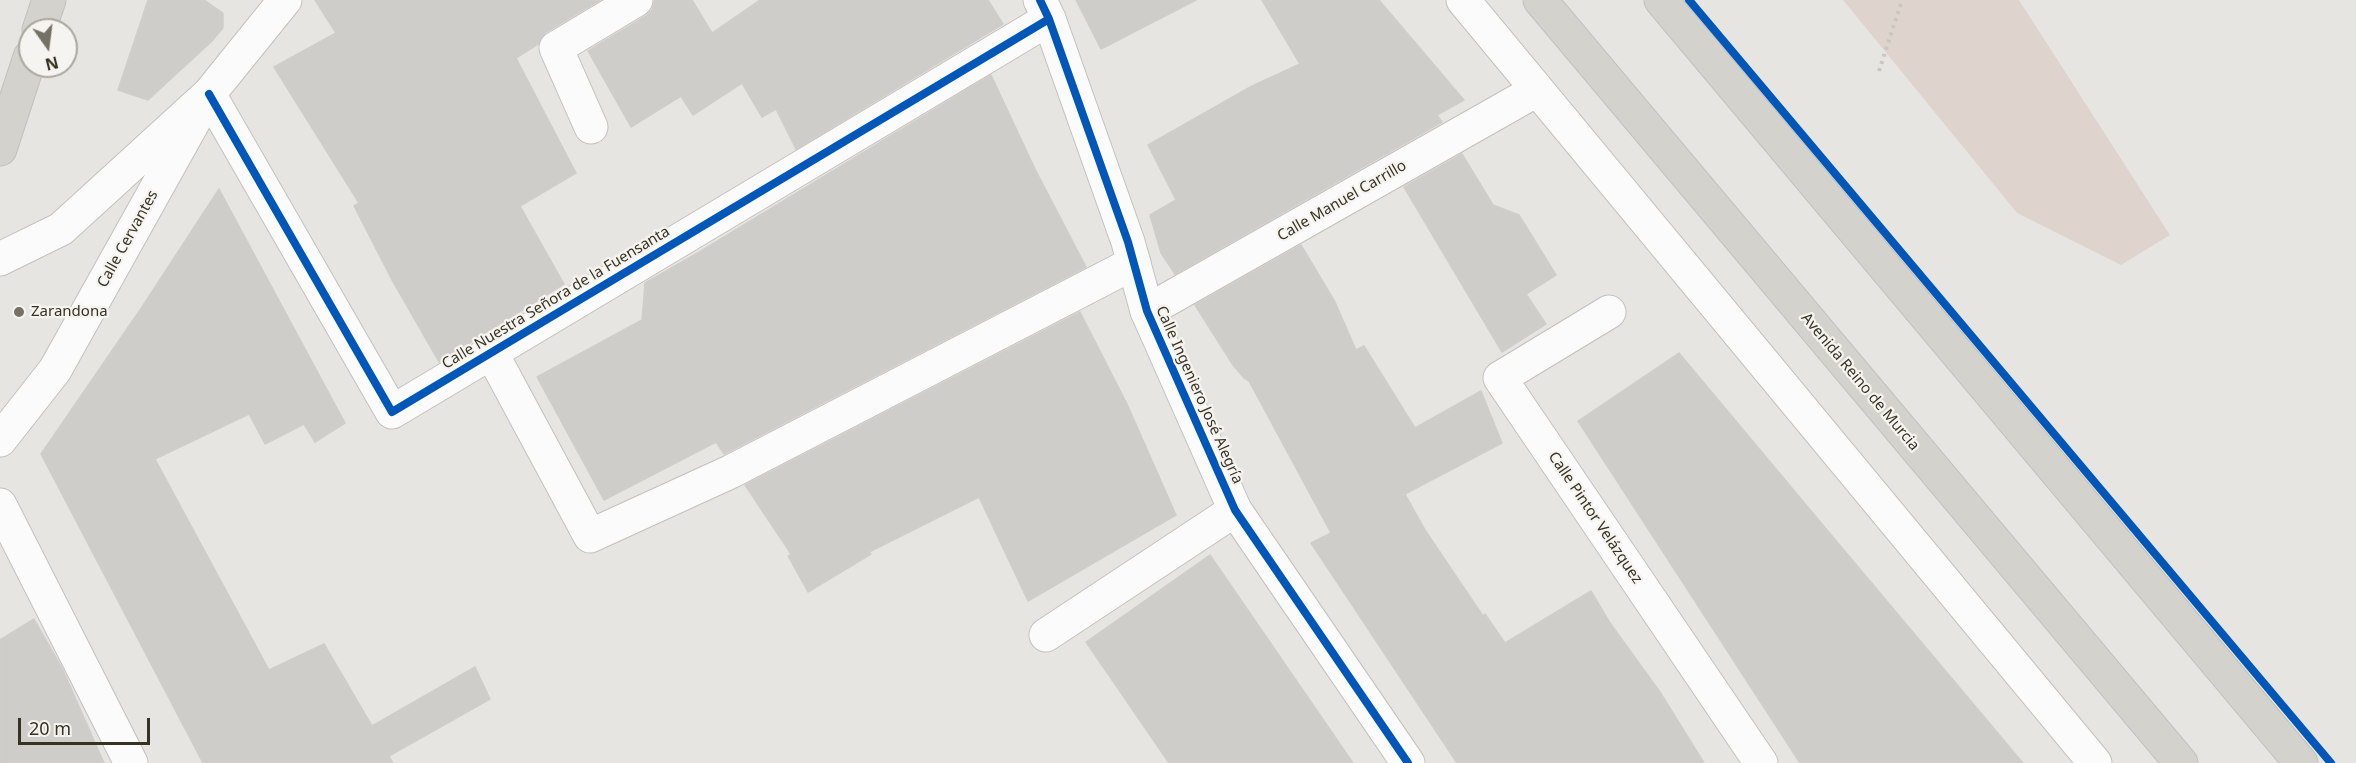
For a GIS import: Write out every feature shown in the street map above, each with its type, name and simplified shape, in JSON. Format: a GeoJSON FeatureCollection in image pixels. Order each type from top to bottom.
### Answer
{"type":"FeatureCollection","features":[{"type":"Feature","properties":{"kind":"main road"},"geometry":{"type":"LineString","coordinates":[[43,18],[49,0]]}},
{"type":"Feature","properties":{"kind":"main road","name":"Avenida Reino de Murcia"},"geometry":{"type":"LineString","coordinates":[[1540,0],[2181,763]]}},
{"type":"Feature","properties":{"kind":"main road"},"geometry":{"type":"LineString","coordinates":[[1661,0],[2301,763]]}},
{"type":"Feature","properties":{"kind":"main road"},"geometry":{"type":"LineString","coordinates":[[0,149],[23,78]]}},
{"type":"Feature","properties":{"kind":"street","name":"Calle Cervantes"},"geometry":{"type":"LineString","coordinates":[[0,260],[61,229],[209,94],[285,0]]}},
{"type":"Feature","properties":{"kind":"street"},"geometry":{"type":"LineString","coordinates":[[591,127],[556,48],[636,0]]}},
{"type":"Feature","properties":{"kind":"street"},"geometry":{"type":"LineString","coordinates":[[1462,0],[2095,763]]}},
{"type":"Feature","properties":{"kind":"street","name":"Calle Nuestra Señora de la Fuensanta"},"geometry":{"type":"LineString","coordinates":[[209,94],[392,412],[1045,10]]}},
{"type":"Feature","properties":{"kind":"street","name":"Calle Ingeniero José Alegría"},"geometry":{"type":"LineString","coordinates":[[1045,10],[1134,263],[1147,311],[1235,510],[1408,763]]}},
{"type":"Feature","properties":{"kind":"street","name":"Calle Manuel Carrillo"},"geometry":{"type":"LineString","coordinates":[[1147,311],[1537,90]]}},
{"type":"Feature","properties":{"kind":"street","name":"Calle Cervantes"},"geometry":{"type":"LineString","coordinates":[[0,440],[55,370],[209,94]]}},
{"type":"Feature","properties":{"kind":"street"},"geometry":{"type":"LineString","coordinates":[[491,352],[590,536],[730,472],[1134,263]]}},
{"type":"Feature","properties":{"kind":"street","name":"Calle Pintor Velázquez"},"geometry":{"type":"LineString","coordinates":[[1609,312],[1500,378],[1761,763]]}},
{"type":"Feature","properties":{"kind":"street"},"geometry":{"type":"LineString","coordinates":[[0,505],[131,763]]}},
{"type":"Feature","properties":{"kind":"street"},"geometry":{"type":"LineString","coordinates":[[1046,635],[1235,510]]}},
{"type":"Feature","properties":{"kind":"path"},"geometry":{"type":"LineString","coordinates":[[1879,71],[1902,0]]}},
{"type":"Feature","properties":{"kind":"shaded area"},"geometry":{"type":"Polygon","coordinates":[[[1843,0],[2019,0],[2170,235],[2121,265],[2017,213],[1843,0]]]}},
{"type":"Feature","properties":{"kind":"building"},"geometry":{"type":"Polygon","coordinates":[[[148,0],[204,0],[223,13],[223,28],[148,100],[118,90],[148,0]]]}},
{"type":"Feature","properties":{"kind":"building"},"geometry":{"type":"Polygon","coordinates":[[[315,0],[600,0],[546,32],[538,44],[516,58],[576,173],[520,206],[564,284],[439,362],[392,280],[354,206],[359,203],[274,67],[336,33],[315,0]]]}},
{"type":"Feature","properties":{"kind":"building"},"geometry":{"type":"Polygon","coordinates":[[[655,0],[692,0],[712,33],[760,0],[988,0],[1003,24],[796,149],[776,109],[762,117],[742,83],[693,115],[681,96],[631,127],[588,51],[646,16],[652,10],[655,0]]]}},
{"type":"Feature","properties":{"kind":"building"},"geometry":{"type":"Polygon","coordinates":[[[1076,0],[1196,0],[1101,49],[1076,0]]]}},
{"type":"Feature","properties":{"kind":"building"},"geometry":{"type":"Polygon","coordinates":[[[1262,0],[1379,0],[1464,100],[1437,115],[1442,122],[1175,274],[1161,253],[1150,215],[1176,200],[1148,145],[1252,86],[1300,64],[1262,0]]]}},
{"type":"Feature","properties":{"kind":"building"},"geometry":{"type":"Polygon","coordinates":[[[991,75],[1035,169],[1086,267],[724,454],[716,442],[604,500],[537,377],[642,320],[645,283],[991,75]]]}},
{"type":"Feature","properties":{"kind":"building"},"geometry":{"type":"Polygon","coordinates":[[[1462,154],[1493,205],[1519,215],[1556,275],[1526,294],[1546,324],[1502,352],[1404,187],[1462,154]]]}},
{"type":"Feature","properties":{"kind":"building"},"geometry":{"type":"Polygon","coordinates":[[[219,189],[345,423],[315,442],[304,424],[265,444],[249,414],[155,459],[269,670],[324,644],[372,726],[475,667],[490,699],[389,756],[393,763],[203,763],[41,454],[142,307],[219,189]]]}},
{"type":"Feature","properties":{"kind":"building"},"geometry":{"type":"Polygon","coordinates":[[[1301,245],[1335,302],[1356,350],[1364,346],[1415,428],[1481,391],[1502,443],[1405,494],[1425,530],[1483,616],[1485,614],[1505,643],[1591,591],[1610,623],[1660,692],[1704,763],[1457,763],[1311,543],[1331,533],[1249,381],[1233,365],[1195,305],[1301,245]]]}},
{"type":"Feature","properties":{"kind":"building"},"geometry":{"type":"Polygon","coordinates":[[[1080,312],[1127,404],[1176,515],[1028,601],[979,497],[869,552],[871,554],[808,592],[788,556],[791,554],[745,485],[1080,312]]]}},
{"type":"Feature","properties":{"kind":"building"},"geometry":{"type":"Polygon","coordinates":[[[1679,353],[2023,763],[1800,763],[1578,421],[1679,353]]]}},
{"type":"Feature","properties":{"kind":"building"},"geometry":{"type":"Polygon","coordinates":[[[1210,555],[1353,763],[1169,763],[1086,642],[1210,555]]]}},
{"type":"Feature","properties":{"kind":"building"},"geometry":{"type":"Polygon","coordinates":[[[34,619],[62,668],[104,763],[0,763],[0,640],[34,619]]]}},
{"type":"Feature","properties":{"kind":"cycle path"},"geometry":{"type":"LineString","coordinates":[[1040,0],[1049,19],[1128,242],[1147,311],[1235,510],[1408,763]]}},
{"type":"Feature","properties":{"kind":"cycle path"},"geometry":{"type":"LineString","coordinates":[[1689,0],[2331,763]]}},
{"type":"Feature","properties":{"kind":"cycle path"},"geometry":{"type":"LineString","coordinates":[[209,94],[392,412],[1049,19]]}},
{"type":"Feature","properties":{"kind":"place","name":"Zarandona"},"geometry":{"type":"Point","coordinates":[19,312]}}]}
